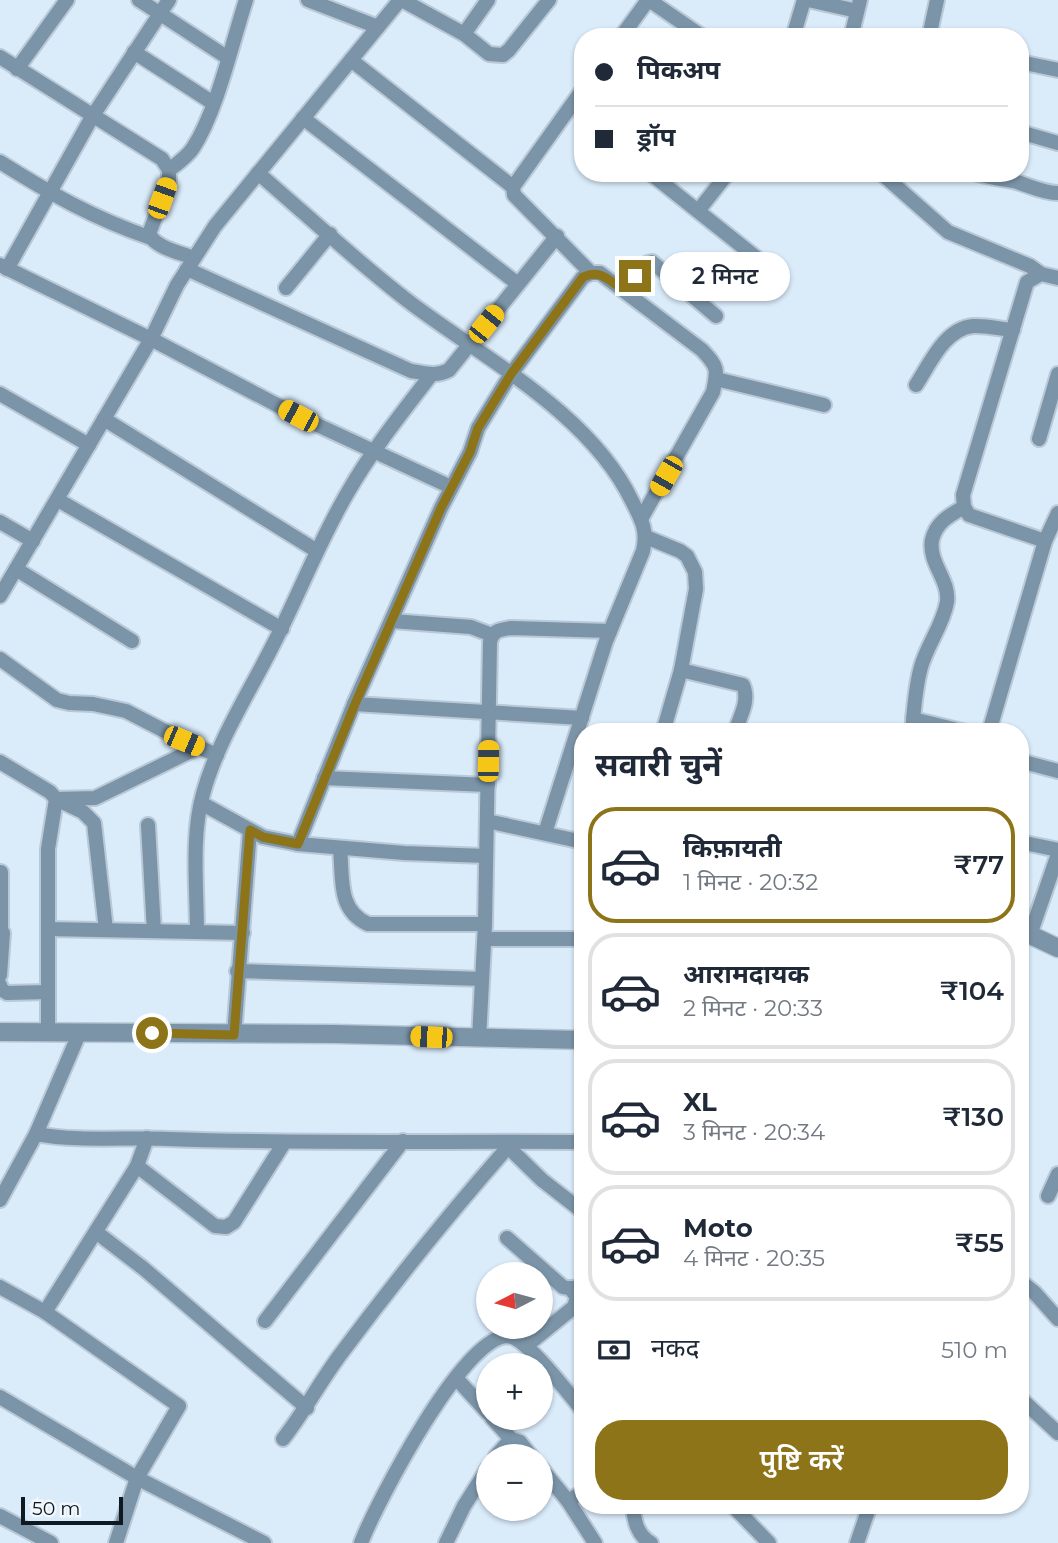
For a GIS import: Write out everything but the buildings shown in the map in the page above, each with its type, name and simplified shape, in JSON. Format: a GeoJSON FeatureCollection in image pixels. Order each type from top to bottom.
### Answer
{"type":"FeatureCollection","features":[{"type":"Feature","properties":{"kind":"street"},"geometry":{"type":"LineString","coordinates":[[17,69],[67,0]]}},
{"type":"Feature","properties":{"kind":"street"},"geometry":{"type":"LineString","coordinates":[[139,0],[228,58]]}},
{"type":"Feature","properties":{"kind":"street"},"geometry":{"type":"LineString","coordinates":[[169,0],[92,117],[3,267],[152,339],[298,416],[452,487]]}},
{"type":"Feature","properties":{"kind":"street"},"geometry":{"type":"LineString","coordinates":[[169,170],[192,151],[213,103],[246,0]]}},
{"type":"Feature","properties":{"kind":"street"},"geometry":{"type":"LineString","coordinates":[[308,0],[378,27]]}},
{"type":"Feature","properties":{"kind":"street"},"geometry":{"type":"LineString","coordinates":[[0,596],[152,339],[190,263],[215,226],[401,0],[464,34],[489,54],[503,55],[549,0]]}},
{"type":"Feature","properties":{"kind":"street"},"geometry":{"type":"LineString","coordinates":[[464,34],[488,0]]}},
{"type":"Feature","properties":{"kind":"street"},"geometry":{"type":"LineString","coordinates":[[628,28],[648,0],[689,28]]}},
{"type":"Feature","properties":{"kind":"street"},"geometry":{"type":"LineString","coordinates":[[796,28],[806,0],[858,6],[853,28]]}},
{"type":"Feature","properties":{"kind":"street"},"geometry":{"type":"LineString","coordinates":[[931,28],[937,0]]}},
{"type":"Feature","properties":{"kind":"street"},"geometry":{"type":"LineString","coordinates":[[134,52],[213,103]]}},
{"type":"Feature","properties":{"kind":"street"},"geometry":{"type":"LineString","coordinates":[[0,57],[162,159],[169,170],[169,180],[149,234],[150,238]]}},
{"type":"Feature","properties":{"kind":"street"},"geometry":{"type":"LineString","coordinates":[[351,60],[513,187]]}},
{"type":"Feature","properties":{"kind":"street"},"geometry":{"type":"LineString","coordinates":[[1029,64],[1058,70]]}},
{"type":"Feature","properties":{"kind":"street"},"geometry":{"type":"LineString","coordinates":[[574,102],[513,187],[514,195],[591,273]]}},
{"type":"Feature","properties":{"kind":"street"},"geometry":{"type":"LineString","coordinates":[[303,118],[518,284]]}},
{"type":"Feature","properties":{"kind":"street"},"geometry":{"type":"LineString","coordinates":[[1029,134],[1058,142]]}},
{"type":"Feature","properties":{"kind":"street"},"geometry":{"type":"LineString","coordinates":[[0,162],[49,193],[106,223],[150,238],[190,263],[411,371],[431,375],[449,370],[557,236]]}},
{"type":"Feature","properties":{"kind":"street"},"geometry":{"type":"LineString","coordinates":[[258,173],[408,300],[555,407],[611,464],[622,479],[641,519],[646,537],[610,631],[581,723]]}},
{"type":"Feature","properties":{"kind":"street"},"geometry":{"type":"LineString","coordinates":[[661,182],[758,259]]}},
{"type":"Feature","properties":{"kind":"street"},"geometry":{"type":"LineString","coordinates":[[698,211],[721,182]]}},
{"type":"Feature","properties":{"kind":"street"},"geometry":{"type":"LineString","coordinates":[[891,182],[948,232],[1030,266],[1041,274],[1058,278]]}},
{"type":"Feature","properties":{"kind":"street"},"geometry":{"type":"LineString","coordinates":[[1015,182],[1047,193],[1058,193]]}},
{"type":"Feature","properties":{"kind":"street"},"geometry":{"type":"LineString","coordinates":[[286,288],[330,234]]}},
{"type":"Feature","properties":{"kind":"street"},"geometry":{"type":"LineString","coordinates":[[623,290],[652,262],[716,316]]}},
{"type":"Feature","properties":{"kind":"street"},"geometry":{"type":"LineString","coordinates":[[298,844],[355,704],[470,452],[478,428],[511,374],[583,277],[591,273],[600,273],[702,350],[715,364],[713,392],[641,519]]}},
{"type":"Feature","properties":{"kind":"street"},"geometry":{"type":"LineString","coordinates":[[1041,274],[1027,282],[963,495],[964,507],[969,515],[1045,541]]}},
{"type":"Feature","properties":{"kind":"street"},"geometry":{"type":"LineString","coordinates":[[916,385],[949,336],[961,329],[974,326],[1013,330]]}},
{"type":"Feature","properties":{"kind":"street"},"geometry":{"type":"LineString","coordinates":[[1039,439],[1058,374]]}},
{"type":"Feature","properties":{"kind":"street"},"geometry":{"type":"LineString","coordinates":[[197,932],[197,820],[217,755],[282,629],[347,492],[373,451],[431,375]]}},
{"type":"Feature","properties":{"kind":"street"},"geometry":{"type":"LineString","coordinates":[[716,379],[824,405]]}},
{"type":"Feature","properties":{"kind":"street"},"geometry":{"type":"LineString","coordinates":[[0,394],[89,445]]}},
{"type":"Feature","properties":{"kind":"street"},"geometry":{"type":"LineString","coordinates":[[104,419],[317,551]]}},
{"type":"Feature","properties":{"kind":"street"},"geometry":{"type":"LineString","coordinates":[[58,500],[282,629]]}},
{"type":"Feature","properties":{"kind":"street"},"geometry":{"type":"LineString","coordinates":[[913,723],[921,666],[947,602],[944,582],[932,553],[932,541],[944,518],[964,507]]}},
{"type":"Feature","properties":{"kind":"street"},"geometry":{"type":"LineString","coordinates":[[992,723],[1045,541],[1058,513]]}},
{"type":"Feature","properties":{"kind":"street"},"geometry":{"type":"LineString","coordinates":[[0,522],[33,541]]}},
{"type":"Feature","properties":{"kind":"street"},"geometry":{"type":"LineString","coordinates":[[646,537],[680,551],[687,556],[695,572],[696,589],[681,670],[666,723]]}},
{"type":"Feature","properties":{"kind":"street"},"geometry":{"type":"LineString","coordinates":[[16,569],[132,641]]}},
{"type":"Feature","properties":{"kind":"street"},"geometry":{"type":"LineString","coordinates":[[392,621],[471,627],[492,635]]}},
{"type":"Feature","properties":{"kind":"street"},"geometry":{"type":"LineString","coordinates":[[479,1039],[485,939],[492,635],[498,630],[511,628],[610,631]]}},
{"type":"Feature","properties":{"kind":"street"},"geometry":{"type":"LineString","coordinates":[[0,659],[57,700],[125,711],[217,755]]}},
{"type":"Feature","properties":{"kind":"street"},"geometry":{"type":"LineString","coordinates":[[681,670],[743,685],[747,693],[738,723]]}},
{"type":"Feature","properties":{"kind":"street"},"geometry":{"type":"LineString","coordinates":[[355,704],[582,718]]}},
{"type":"Feature","properties":{"kind":"street"},"geometry":{"type":"LineString","coordinates":[[56,799],[95,798],[199,747]]}},
{"type":"Feature","properties":{"kind":"street"},"geometry":{"type":"LineString","coordinates":[[545,833],[574,757]]}},
{"type":"Feature","properties":{"kind":"street"},"geometry":{"type":"LineString","coordinates":[[0,762],[50,792],[56,799],[83,812],[94,823],[106,930]]}},
{"type":"Feature","properties":{"kind":"street"},"geometry":{"type":"LineString","coordinates":[[1029,763],[1058,771]]}},
{"type":"Feature","properties":{"kind":"street"},"geometry":{"type":"LineString","coordinates":[[324,778],[488,785]]}},
{"type":"Feature","properties":{"kind":"street"},"geometry":{"type":"LineString","coordinates":[[48,1032],[48,849],[56,799]]}},
{"type":"Feature","properties":{"kind":"street"},"geometry":{"type":"LineString","coordinates":[[201,803],[263,837],[298,844],[404,853],[486,856]]}},
{"type":"Feature","properties":{"kind":"street"},"geometry":{"type":"LineString","coordinates":[[487,821],[574,840]]}},
{"type":"Feature","properties":{"kind":"street"},"geometry":{"type":"LineString","coordinates":[[148,825],[154,931]]}},
{"type":"Feature","properties":{"kind":"street"},"geometry":{"type":"LineString","coordinates":[[234,1035],[250,830]]}},
{"type":"Feature","properties":{"kind":"street"},"geometry":{"type":"LineString","coordinates":[[1029,844],[1058,852],[1029,922]]}},
{"type":"Feature","properties":{"kind":"street"},"geometry":{"type":"LineString","coordinates":[[340,848],[345,903],[354,918],[368,924],[485,924]]}},
{"type":"Feature","properties":{"kind":"street"},"geometry":{"type":"LineString","coordinates":[[0,975],[3,933],[0,929],[1,872]]}},
{"type":"Feature","properties":{"kind":"street"},"geometry":{"type":"LineString","coordinates":[[48,929],[243,933]]}},
{"type":"Feature","properties":{"kind":"street"},"geometry":{"type":"LineString","coordinates":[[1029,934],[1058,947]]}},
{"type":"Feature","properties":{"kind":"street"},"geometry":{"type":"LineString","coordinates":[[485,939],[574,939]]}},
{"type":"Feature","properties":{"kind":"street"},"geometry":{"type":"LineString","coordinates":[[237,971],[482,979]]}},
{"type":"Feature","properties":{"kind":"street"},"geometry":{"type":"LineString","coordinates":[[0,985],[7,993],[48,992]]}},
{"type":"Feature","properties":{"kind":"street"},"geometry":{"type":"LineString","coordinates":[[0,1032],[335,1034],[574,1040]]}},
{"type":"Feature","properties":{"kind":"street"},"geometry":{"type":"LineString","coordinates":[[0,1200],[36,1134],[79,1034]]}},
{"type":"Feature","properties":{"kind":"street"},"geometry":{"type":"LineString","coordinates":[[36,1134],[71,1139],[147,1138],[284,1143],[574,1142]]}},
{"type":"Feature","properties":{"kind":"street"},"geometry":{"type":"LineString","coordinates":[[46,1312],[137,1166],[147,1138]]}},
{"type":"Feature","properties":{"kind":"street"},"geometry":{"type":"LineString","coordinates":[[265,1321],[403,1141]]}},
{"type":"Feature","properties":{"kind":"street"},"geometry":{"type":"LineString","coordinates":[[137,1166],[215,1226],[226,1227],[233,1222],[284,1143]]}},
{"type":"Feature","properties":{"kind":"street"},"geometry":{"type":"LineString","coordinates":[[506,1144],[542,1180],[574,1205]]}},
{"type":"Feature","properties":{"kind":"street"},"geometry":{"type":"LineString","coordinates":[[283,1439],[307,1408],[338,1357],[506,1144]]}},
{"type":"Feature","properties":{"kind":"street"},"geometry":{"type":"LineString","coordinates":[[1048,1196],[1057,1177]]}},
{"type":"Feature","properties":{"kind":"street"},"geometry":{"type":"LineString","coordinates":[[96,1232],[143,1268],[307,1408]]}},
{"type":"Feature","properties":{"kind":"street"},"geometry":{"type":"LineString","coordinates":[[508,1238],[563,1287],[574,1286]]}},
{"type":"Feature","properties":{"kind":"street"},"geometry":{"type":"LineString","coordinates":[[0,1287],[46,1312],[179,1406],[137,1478],[116,1543]]}},
{"type":"Feature","properties":{"kind":"street"},"geometry":{"type":"LineString","coordinates":[[1029,1288],[1058,1319]]}},
{"type":"Feature","properties":{"kind":"street"},"geometry":{"type":"LineString","coordinates":[[526,1346],[574,1307]]}},
{"type":"Feature","properties":{"kind":"street"},"geometry":{"type":"LineString","coordinates":[[361,1543],[371,1516],[420,1428],[442,1394],[485,1345],[497,1338],[513,1337],[526,1346],[574,1400]]}},
{"type":"Feature","properties":{"kind":"street"},"geometry":{"type":"LineString","coordinates":[[456,1378],[476,1400]]}},
{"type":"Feature","properties":{"kind":"street"},"geometry":{"type":"LineString","coordinates":[[0,1397],[137,1478],[264,1543]]}},
{"type":"Feature","properties":{"kind":"street"},"geometry":{"type":"LineString","coordinates":[[1029,1406],[1058,1433]]}},
{"type":"Feature","properties":{"kind":"street"},"geometry":{"type":"LineString","coordinates":[[503,1430],[511,1439],[522,1444]]}},
{"type":"Feature","properties":{"kind":"street"},"geometry":{"type":"LineString","coordinates":[[507,1444],[511,1439]]}},
{"type":"Feature","properties":{"kind":"street"},"geometry":{"type":"LineString","coordinates":[[553,1483],[574,1511]]}},
{"type":"Feature","properties":{"kind":"street"},"geometry":{"type":"LineString","coordinates":[[446,1543],[476,1487]]}},
{"type":"Feature","properties":{"kind":"street"},"geometry":{"type":"LineString","coordinates":[[568,1502],[574,1498]]}},
{"type":"Feature","properties":{"kind":"street"},"geometry":{"type":"LineString","coordinates":[[576,1514],[595,1543]]}},
{"type":"Feature","properties":{"kind":"street"},"geometry":{"type":"LineString","coordinates":[[635,1514],[637,1528],[643,1539],[651,1543]]}},
{"type":"Feature","properties":{"kind":"street"},"geometry":{"type":"LineString","coordinates":[[742,1514],[769,1543]]}},
{"type":"Feature","properties":{"kind":"street"},"geometry":{"type":"LineString","coordinates":[[857,1543],[867,1514]]}},
{"type":"Feature","properties":{"kind":"street"},"geometry":{"type":"LineString","coordinates":[[0,1516],[51,1543]]}},
{"type":"Feature","properties":{"kind":"route"},"geometry":{"type":"LineString","coordinates":[[152,1033],[234,1035],[250,830],[263,837],[298,844],[355,704],[441,508],[488,411],[511,374],[583,277],[600,273],[623,290],[635,276]]}}]}
